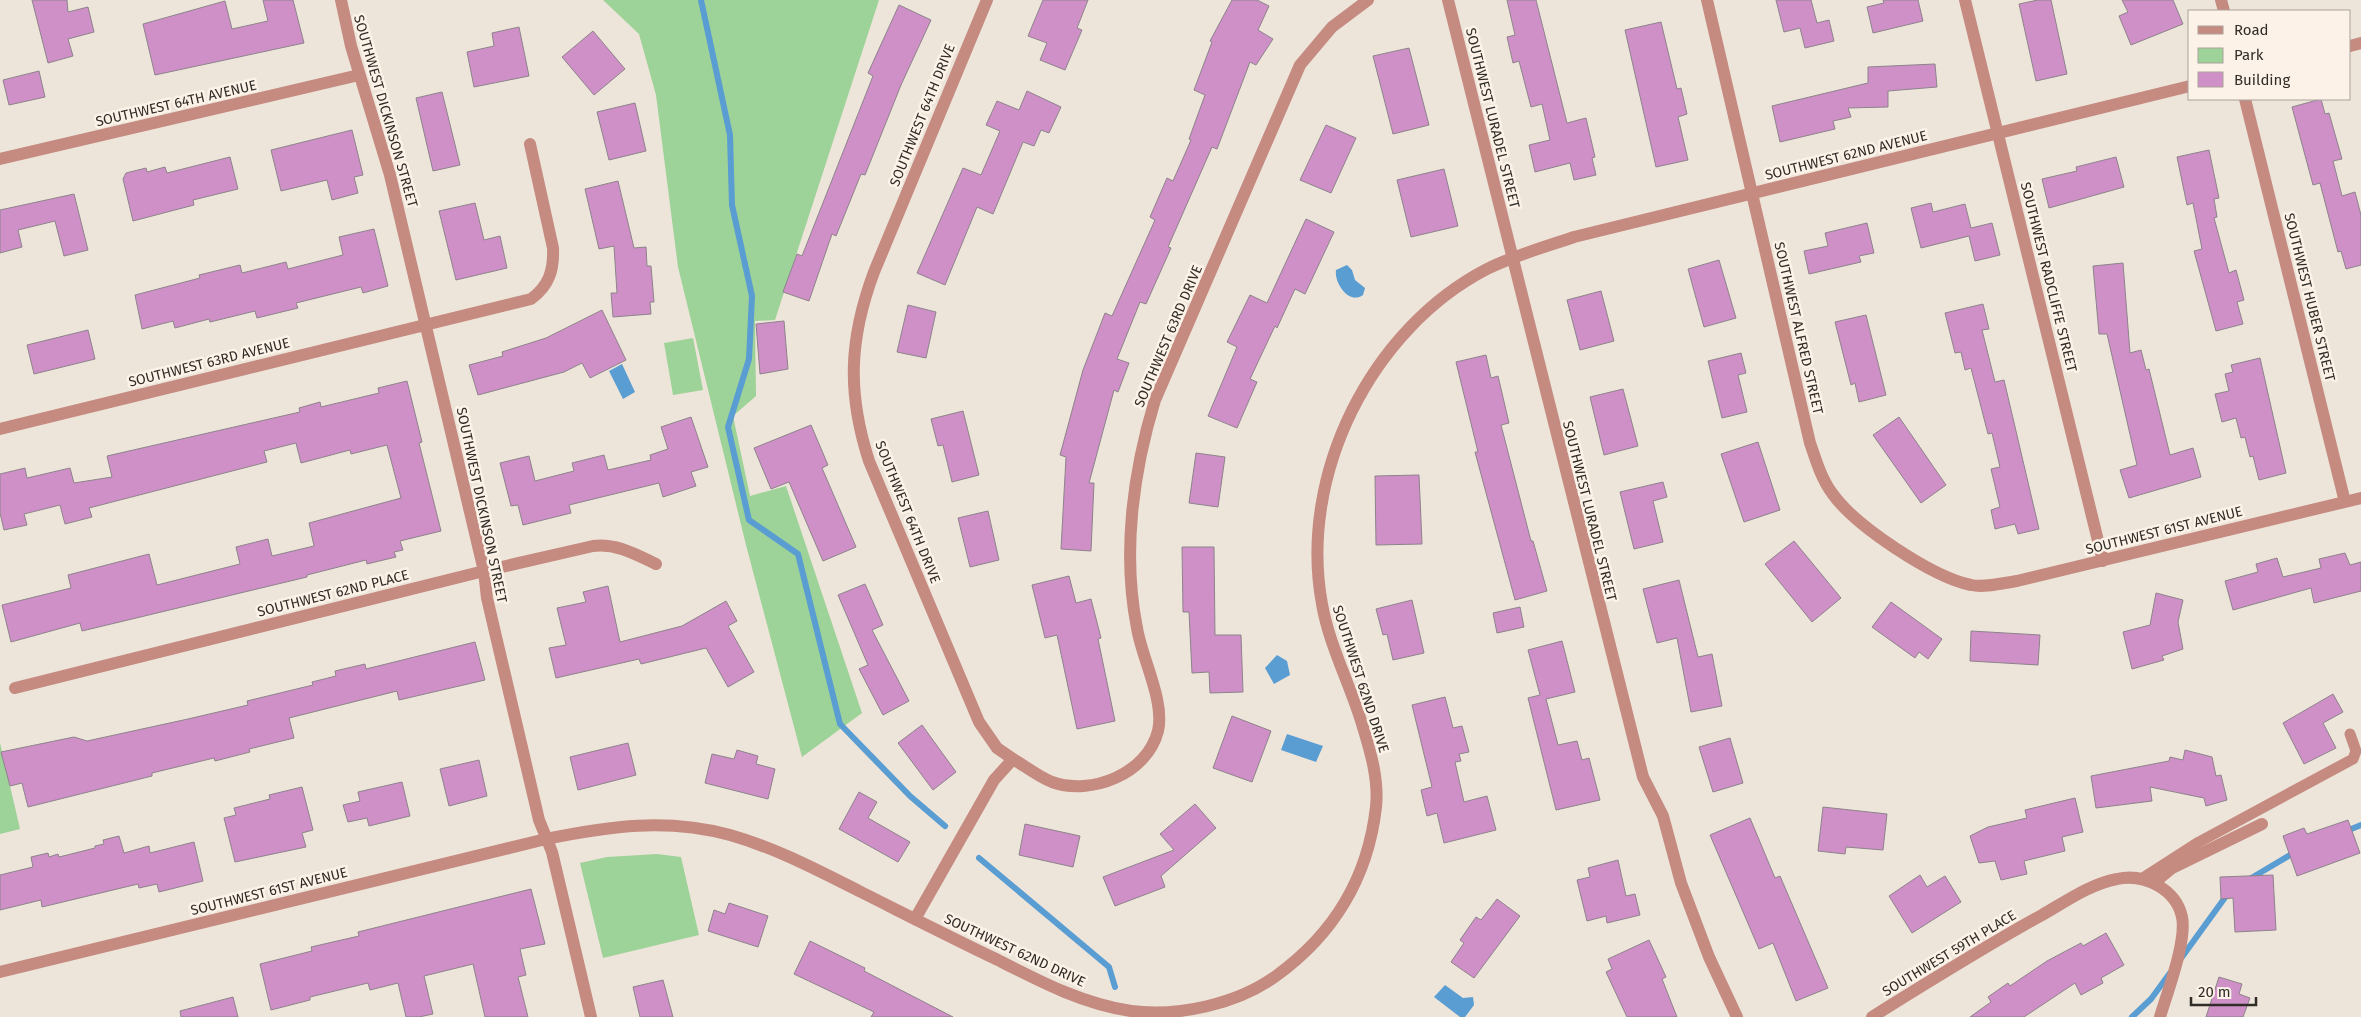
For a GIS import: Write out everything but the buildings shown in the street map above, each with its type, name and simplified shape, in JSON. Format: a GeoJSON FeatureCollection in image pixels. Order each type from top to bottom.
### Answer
{"type":"FeatureCollection","features":[{"type":"Feature","properties":{"kind":"street","name":"SOUTHWEST DICKINSON STREET"},"geometry":{"type":"LineString","coordinates":[[340,0],[359,75],[390,175],[484,571],[487,598],[539,820],[552,852],[591,1017]]}},
{"type":"Feature","properties":{"kind":"street","name":"SOUTHWEST 64TH DRIVE"},"geometry":{"type":"LineString","coordinates":[[987,0],[864,299],[854,350],[854,402],[858,429],[868,461],[979,722],[997,748],[1013,758]]}},
{"type":"Feature","properties":{"kind":"street","name":"SOUTHWEST 63RD DRIVE"},"geometry":{"type":"LineString","coordinates":[[1013,758],[1052,782],[1076,786],[1091,786],[1122,774],[1140,760],[1151,746],[1158,731],[1159,705],[1142,653],[1136,627],[1131,560],[1133,501],[1148,425],[1156,400],[1300,65],[1332,27],[1368,0]]}},
{"type":"Feature","properties":{"kind":"street","name":"SOUTHWEST LURADEL STREET"},"geometry":{"type":"LineString","coordinates":[[1448,0],[1643,777],[1662,816],[1681,883],[1709,957],[1737,1017]]}},
{"type":"Feature","properties":{"kind":"street","name":"SOUTHWEST ALFRED STREET"},"geometry":{"type":"LineString","coordinates":[[1707,0],[1810,443],[1818,469],[1832,492],[1849,514],[1920,564],[1949,579],[1973,586]]}},
{"type":"Feature","properties":{"kind":"street","name":"SOUTHWEST RADCLIFFE STREET"},"geometry":{"type":"LineString","coordinates":[[1965,0],[2103,561]]}},
{"type":"Feature","properties":{"kind":"street","name":"SOUTHWEST 64TH AVENUE"},"geometry":{"type":"LineString","coordinates":[[0,159],[359,75]]}},
{"type":"Feature","properties":{"kind":"street","name":"SOUTHWEST 62ND AVENUE"},"geometry":{"type":"LineString","coordinates":[[1512,258],[1574,237],[2188,86]]}},
{"type":"Feature","properties":{"kind":"street","name":"SOUTHWEST HUBER STREET"},"geometry":{"type":"LineString","coordinates":[[2246,100],[2345,502]]}},
{"type":"Feature","properties":{"kind":"street","name":"SOUTHWEST 63RD AVENUE"},"geometry":{"type":"LineString","coordinates":[[0,429],[531,299],[541,292],[549,280],[554,264],[553,248],[530,144]]}},
{"type":"Feature","properties":{"kind":"street","name":"SOUTHWEST 62ND DRIVE"},"geometry":{"type":"LineString","coordinates":[[546,839],[601,828],[646,824],[707,830],[730,835],[776,852],[1052,988],[1130,1014],[1192,1010],[1228,1000],[1259,987],[1290,965],[1317,941],[1330,926],[1348,898],[1363,860],[1376,804],[1373,765],[1354,699],[1336,652],[1322,604],[1319,575],[1319,534],[1330,471],[1345,424],[1368,381],[1394,346],[1428,311],[1446,296],[1486,270],[1512,258]]}},
{"type":"Feature","properties":{"kind":"street","name":"SOUTHWEST 61ST AVENUE"},"geometry":{"type":"LineString","coordinates":[[1973,586],[2017,581],[2361,498]]}},
{"type":"Feature","properties":{"kind":"street","name":"SOUTHWEST 62ND PLACE"},"geometry":{"type":"LineString","coordinates":[[15,688],[484,571],[606,544],[656,564]]}},
{"type":"Feature","properties":{"kind":"street"},"geometry":{"type":"LineString","coordinates":[[916,920],[994,780],[1013,758]]}},
{"type":"Feature","properties":{"kind":"street"},"geometry":{"type":"LineString","coordinates":[[2148,881],[2262,824]]}},
{"type":"Feature","properties":{"kind":"street","name":"SOUTHWEST 61ST AVENUE"},"geometry":{"type":"LineString","coordinates":[[0,972],[546,839]]}},
{"type":"Feature","properties":{"kind":"street","name":"SOUTHWEST 59TH PLACE"},"geometry":{"type":"LineString","coordinates":[[1872,1017],[1967,957],[2100,884],[2117,879],[2148,881]]}},
{"type":"Feature","properties":{"kind":"street"},"geometry":{"type":"LineString","coordinates":[[2148,881],[2166,891],[2182,917],[2182,932],[2160,1017]]}},
{"type":"Feature","properties":{"kind":"lane"},"geometry":{"type":"LineString","coordinates":[[2148,881],[2186,850],[2353,759],[2356,751],[2350,734]]}},
{"type":"Feature","properties":{"kind":"green space"},"geometry":{"type":"Polygon","coordinates":[[[603,0],[879,0],[775,320],[755,321],[756,396],[733,416],[750,496],[786,486],[862,713],[802,757],[746,545],[678,267],[656,95],[639,34],[603,0]]]}},
{"type":"Feature","properties":{"kind":"green space"},"geometry":{"type":"Polygon","coordinates":[[[693,338],[703,390],[673,395],[664,343],[693,338]]]}},
{"type":"Feature","properties":{"kind":"green space"},"geometry":{"type":"Polygon","coordinates":[[[0,743],[20,829],[0,834],[0,743]]]}},
{"type":"Feature","properties":{"kind":"green space"},"geometry":{"type":"Polygon","coordinates":[[[657,854],[681,857],[699,935],[603,958],[580,863],[607,857],[657,854]]]}},
{"type":"Feature","properties":{"kind":"water"},"geometry":{"type":"Polygon","coordinates":[[[1347,265],[1352,270],[1355,280],[1365,288],[1363,295],[1353,297],[1348,295],[1337,281],[1336,270],[1347,265]]]}},
{"type":"Feature","properties":{"kind":"water"},"geometry":{"type":"Polygon","coordinates":[[[622,364],[635,392],[623,399],[609,371],[622,364]]]}},
{"type":"Feature","properties":{"kind":"water"},"geometry":{"type":"Polygon","coordinates":[[[1277,655],[1287,661],[1290,675],[1274,684],[1265,668],[1277,655]]]}},
{"type":"Feature","properties":{"kind":"water"},"geometry":{"type":"Polygon","coordinates":[[[1287,734],[1323,746],[1316,762],[1281,750],[1287,734]]]}},
{"type":"Feature","properties":{"kind":"water"},"geometry":{"type":"Polygon","coordinates":[[[1445,985],[1463,998],[1473,997],[1474,1005],[1465,1017],[1460,1017],[1434,997],[1445,985]]]}},
{"type":"Feature","properties":{"kind":"waterway"},"geometry":{"type":"LineString","coordinates":[[701,0],[730,135],[732,205],[752,296],[749,359],[728,427],[749,520],[798,554],[840,724],[910,796],[945,826]]}},
{"type":"Feature","properties":{"kind":"waterway"},"geometry":{"type":"LineString","coordinates":[[2344,832],[2361,825]]}},
{"type":"Feature","properties":{"kind":"waterway"},"geometry":{"type":"LineString","coordinates":[[2248,880],[2297,851]]}},
{"type":"Feature","properties":{"kind":"waterway"},"geometry":{"type":"LineString","coordinates":[[979,858],[1109,967],[1115,987]]}},
{"type":"Feature","properties":{"kind":"waterway"},"geometry":{"type":"LineString","coordinates":[[2182,957],[2229,892]]}},
{"type":"Feature","properties":{"kind":"waterway"},"geometry":{"type":"LineString","coordinates":[[2132,1017],[2151,999],[2170,973]]}}]}
